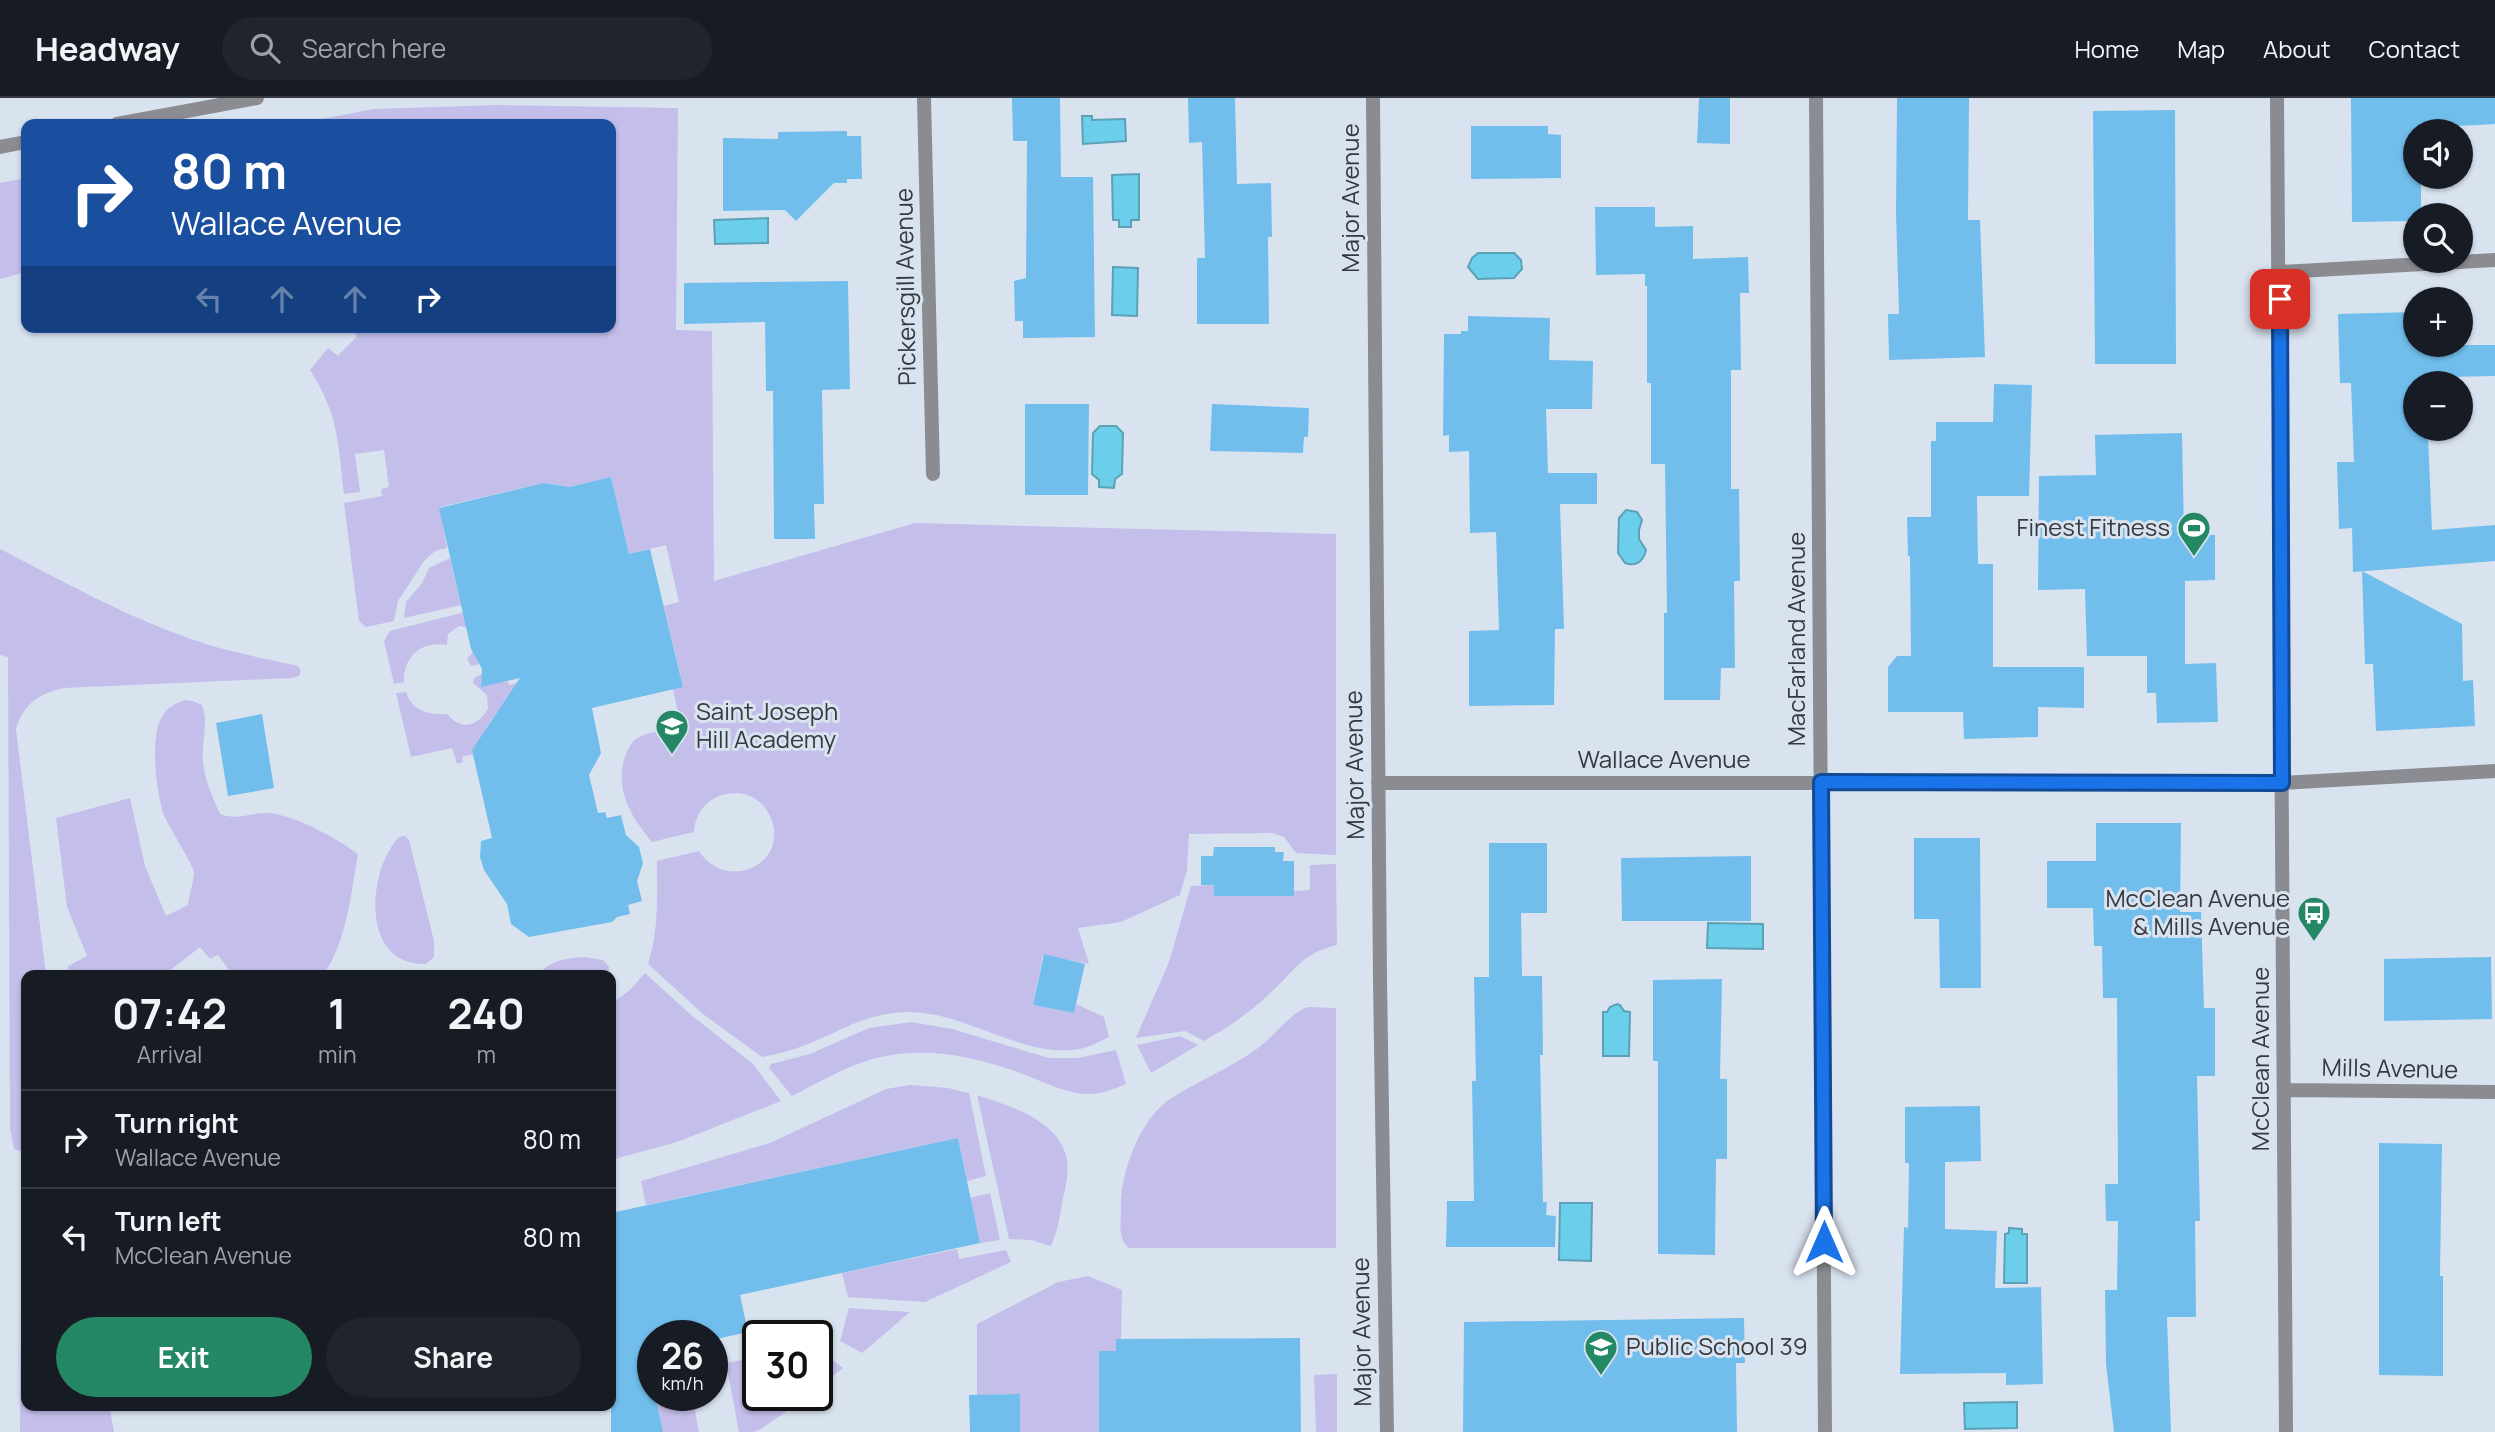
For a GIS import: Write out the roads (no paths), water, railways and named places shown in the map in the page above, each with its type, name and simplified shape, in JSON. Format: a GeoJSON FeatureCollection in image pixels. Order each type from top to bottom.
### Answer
{"type":"FeatureCollection","features":[{"type":"Feature","properties":{"kind":"street"},"geometry":{"type":"LineString","coordinates":[[144,119],[257,98]]}},
{"type":"Feature","properties":{"kind":"street","name":"Pickersgill Avenue"},"geometry":{"type":"LineString","coordinates":[[924,98],[933,474]]}},
{"type":"Feature","properties":{"kind":"street","name":"Major Avenue"},"geometry":{"type":"LineString","coordinates":[[1373,98],[1378,783],[1387,1432]]}},
{"type":"Feature","properties":{"kind":"street","name":"MacFarland Avenue"},"geometry":{"type":"LineString","coordinates":[[1816,98],[1825,1432]]}},
{"type":"Feature","properties":{"kind":"street","name":"McClean Avenue"},"geometry":{"type":"LineString","coordinates":[[2277,98],[2286,1432]]}},
{"type":"Feature","properties":{"kind":"street"},"geometry":{"type":"LineString","coordinates":[[0,147],[21,143]]}},
{"type":"Feature","properties":{"kind":"street"},"geometry":{"type":"LineString","coordinates":[[2280,272],[2495,260]]}},
{"type":"Feature","properties":{"kind":"street","name":"Wallace Avenue"},"geometry":{"type":"LineString","coordinates":[[1378,783],[2282,783],[2495,771]]}},
{"type":"Feature","properties":{"kind":"street","name":"Mills Avenue"},"geometry":{"type":"LineString","coordinates":[[2284,1090],[2495,1092]]}},
{"type":"Feature","properties":{"kind":"water"},"geometry":{"type":"Polygon","coordinates":[[[1082,116],[1092,116],[1092,120],[1125,119],[1126,141],[1083,144],[1082,116]]]}},
{"type":"Feature","properties":{"kind":"water"},"geometry":{"type":"Polygon","coordinates":[[[1139,174],[1139,220],[1131,220],[1131,227],[1119,227],[1119,220],[1113,220],[1112,175],[1139,174]]]}},
{"type":"Feature","properties":{"kind":"water"},"geometry":{"type":"Polygon","coordinates":[[[768,218],[768,243],[715,244],[714,220],[768,218]]]}},
{"type":"Feature","properties":{"kind":"water"},"geometry":{"type":"Polygon","coordinates":[[[1478,253],[1514,253],[1521,260],[1522,269],[1514,278],[1478,279],[1468,267],[1478,253]]]}},
{"type":"Feature","properties":{"kind":"water"},"geometry":{"type":"Polygon","coordinates":[[[1113,267],[1138,268],[1137,316],[1112,315],[1113,267]]]}},
{"type":"Feature","properties":{"kind":"water"},"geometry":{"type":"Polygon","coordinates":[[[1100,426],[1116,426],[1123,433],[1122,474],[1115,479],[1114,488],[1099,487],[1099,480],[1092,474],[1093,433],[1100,426]]]}},
{"type":"Feature","properties":{"kind":"water"},"geometry":{"type":"Polygon","coordinates":[[[1626,510],[1637,512],[1642,520],[1639,539],[1646,550],[1643,558],[1636,564],[1625,563],[1618,553],[1619,518],[1626,510]]]}},
{"type":"Feature","properties":{"kind":"water"},"geometry":{"type":"Polygon","coordinates":[[[1708,923],[1763,924],[1763,949],[1707,948],[1708,923]]]}},
{"type":"Feature","properties":{"kind":"water"},"geometry":{"type":"Polygon","coordinates":[[[1617,1004],[1624,1011],[1630,1012],[1629,1056],[1603,1056],[1603,1012],[1617,1004]]]}},
{"type":"Feature","properties":{"kind":"water"},"geometry":{"type":"Polygon","coordinates":[[[1560,1203],[1592,1203],[1591,1261],[1559,1260],[1560,1203]]]}},
{"type":"Feature","properties":{"kind":"water"},"geometry":{"type":"Polygon","coordinates":[[[2009,1228],[2022,1229],[2022,1234],[2027,1234],[2027,1283],[2004,1283],[2005,1234],[2009,1233],[2009,1228]]]}},
{"type":"Feature","properties":{"kind":"water"},"geometry":{"type":"Polygon","coordinates":[[[2017,1402],[2017,1428],[1965,1429],[1964,1403],[2017,1402]]]}},
{"type":"Feature","properties":{"kind":"place","name":"Finest Fitness"},"geometry":{"type":"Point","coordinates":[2194,558]}},
{"type":"Feature","properties":{"kind":"place","name":"Saint Joseph Hill Academy"},"geometry":{"type":"Point","coordinates":[672,756]}},
{"type":"Feature","properties":{"kind":"place","name":"McClean Avenue & Mills Avenue"},"geometry":{"type":"Point","coordinates":[2314,943]}},
{"type":"Feature","properties":{"kind":"place","name":"Public School 39"},"geometry":{"type":"Point","coordinates":[1601,1377]}}]}
